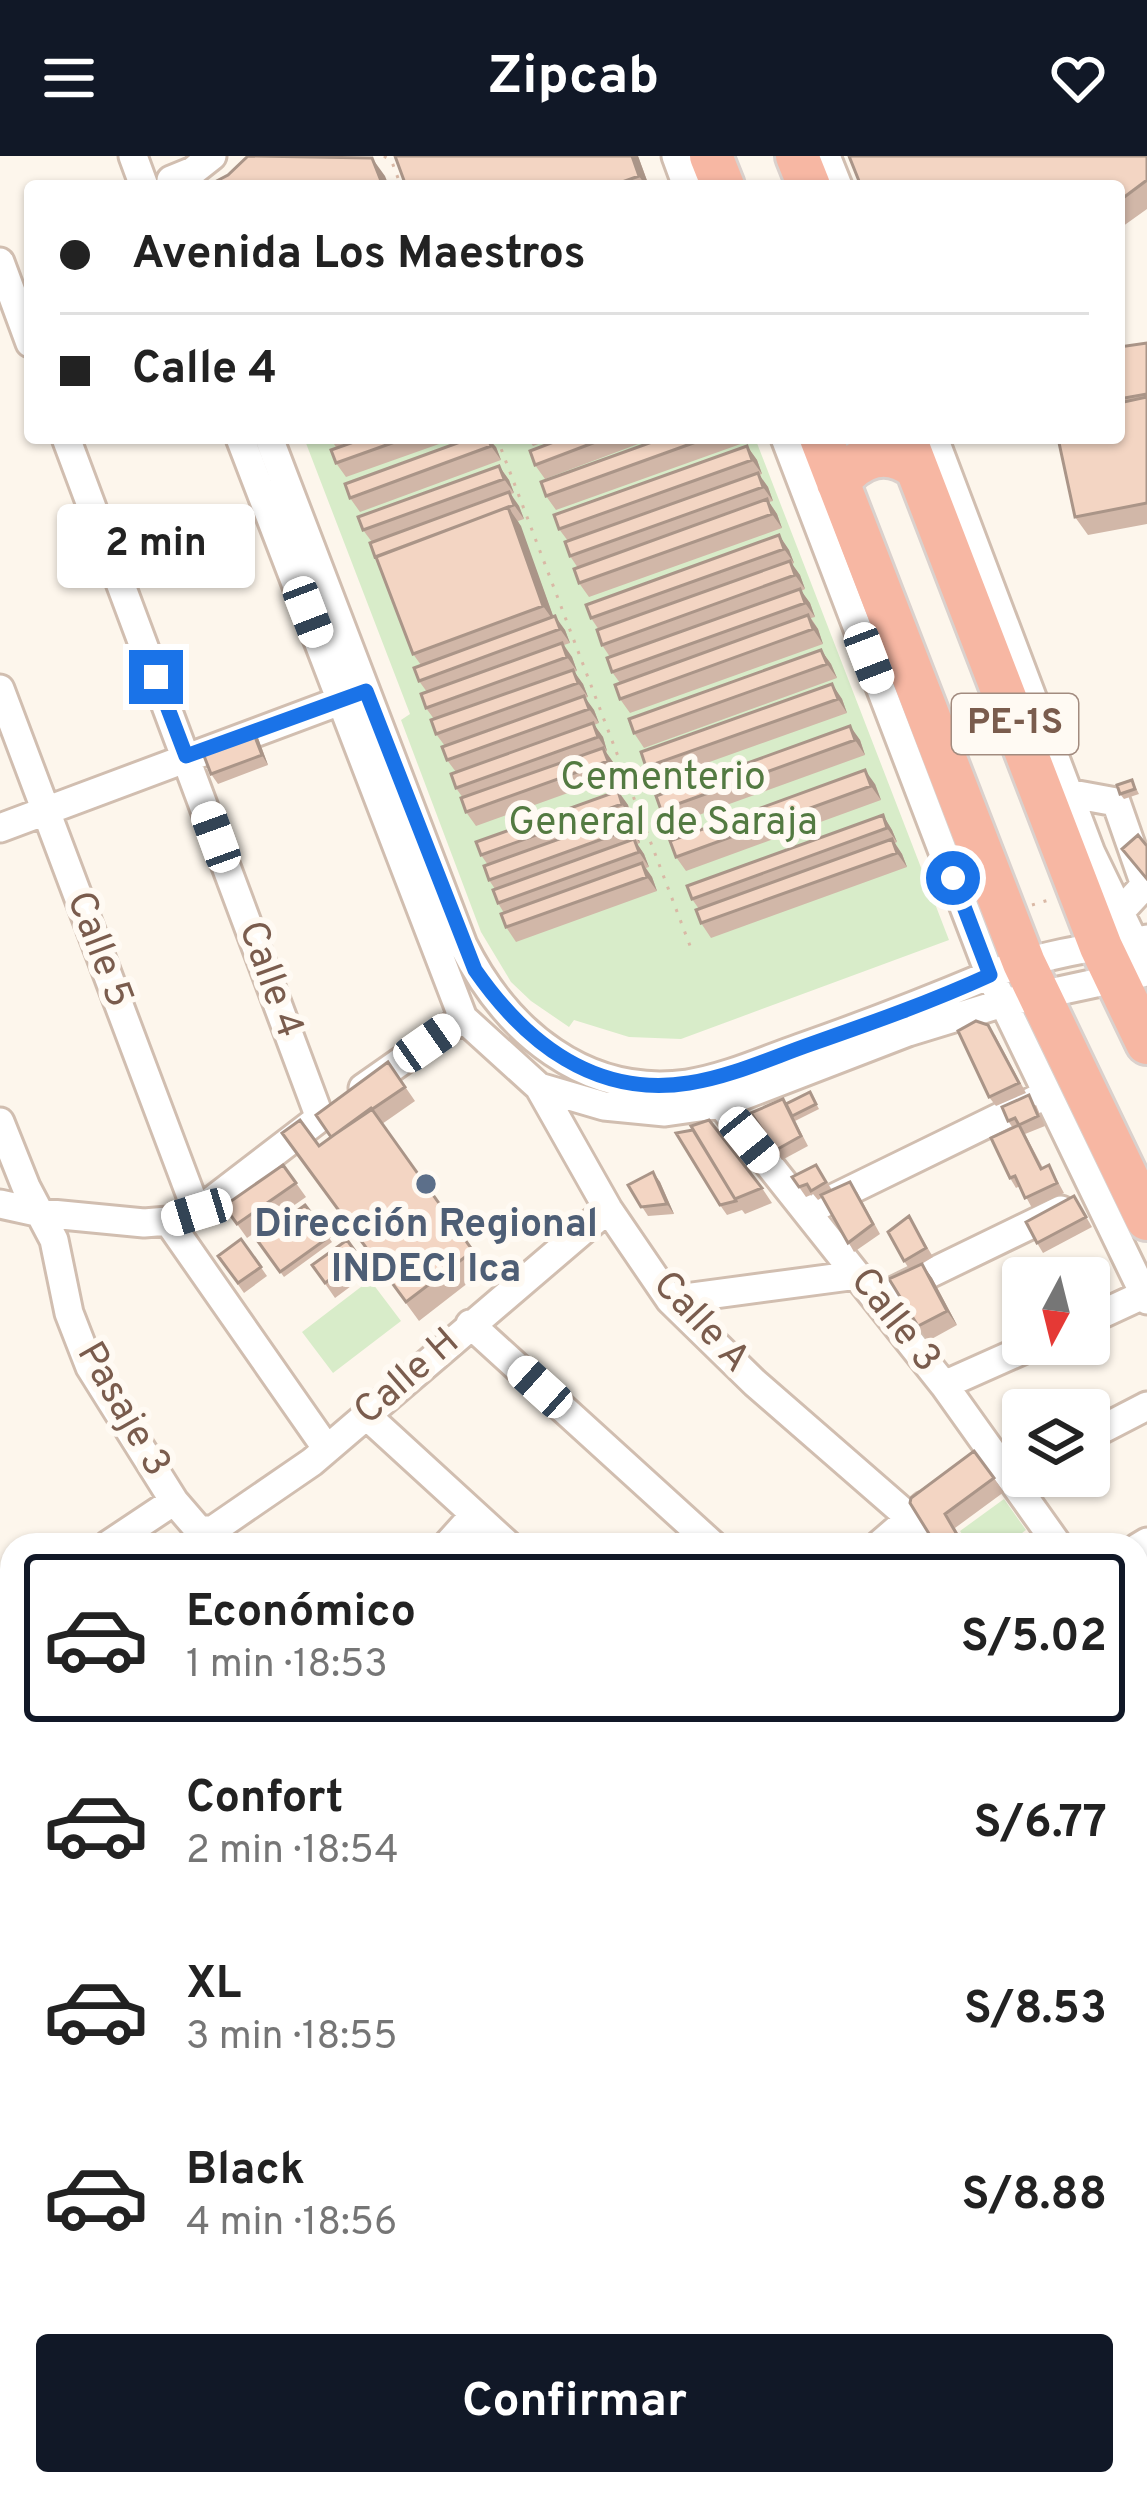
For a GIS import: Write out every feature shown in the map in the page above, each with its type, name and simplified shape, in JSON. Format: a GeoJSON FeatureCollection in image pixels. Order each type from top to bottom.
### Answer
{"type":"FeatureCollection","features":[{"type":"Feature","properties":{"kind":"highway","name":"PE-1S"},"geometry":{"type":"LineString","coordinates":[[822,444],[1005,913],[1014,984],[1147,1220]]}},
{"type":"Feature","properties":{"kind":"highway","name":"PE-1S"},"geometry":{"type":"LineString","coordinates":[[918,448],[1079,891],[1130,950],[1147,1043]]}},
{"type":"Feature","properties":{"kind":"highway"},"geometry":{"type":"LineString","coordinates":[[838,483],[856,462],[881,454],[906,460],[918,448]]}},
{"type":"Feature","properties":{"kind":"street"},"geometry":{"type":"LineString","coordinates":[[133,156],[162,177],[194,171],[212,156]]}},
{"type":"Feature","properties":{"kind":"street"},"geometry":{"type":"LineString","coordinates":[[0,262],[21,330]]}},
{"type":"Feature","properties":{"kind":"street","name":"Calle 4"},"geometry":{"type":"LineString","coordinates":[[68,444],[320,1118]]}},
{"type":"Feature","properties":{"kind":"street"},"geometry":{"type":"LineString","coordinates":[[243,444],[475,970],[518,1026],[540,1045],[610,1079],[649,1084],[710,1079],[899,1013],[1130,950]]}},
{"type":"Feature","properties":{"kind":"street"},"geometry":{"type":"LineString","coordinates":[[271,444],[463,1018],[538,1087],[583,1102],[648,1111],[721,1104],[908,1032],[1014,984]]}},
{"type":"Feature","properties":{"kind":"street"},"geometry":{"type":"LineString","coordinates":[[788,444],[1014,984],[1046,1095],[1146,1297],[1110,1312]]}},
{"type":"Feature","properties":{"kind":"street"},"geometry":{"type":"LineString","coordinates":[[918,448],[1130,950]]}},
{"type":"Feature","properties":{"kind":"street","name":"Calle 5"},"geometry":{"type":"LineString","coordinates":[[0,688],[197,1212]]}},
{"type":"Feature","properties":{"kind":"street"},"geometry":{"type":"LineString","coordinates":[[0,828],[354,695]]}},
{"type":"Feature","properties":{"kind":"street"},"geometry":{"type":"LineString","coordinates":[[1067,793],[1116,802],[1146,886],[1130,950]]}},
{"type":"Feature","properties":{"kind":"street"},"geometry":{"type":"LineString","coordinates":[[0,1204],[144,1223],[197,1212],[463,1018]]}},
{"type":"Feature","properties":{"kind":"street","name":"Calle A"},"geometry":{"type":"LineString","coordinates":[[538,1087],[608,1209],[670,1300],[755,1383],[910,1518],[920,1533]]}},
{"type":"Feature","properties":{"kind":"street"},"geometry":{"type":"LineString","coordinates":[[807,1211],[1046,1095]]}},
{"type":"Feature","properties":{"kind":"street","name":"Calle 3"},"geometry":{"type":"LineString","coordinates":[[721,1104],[944,1385],[982,1454],[1002,1465]]}},
{"type":"Feature","properties":{"kind":"street","name":"Pasaje 3"},"geometry":{"type":"LineString","coordinates":[[0,1122],[54,1240],[69,1313],[90,1366],[174,1501],[199,1530]]}},
{"type":"Feature","properties":{"kind":"street"},"geometry":{"type":"LineString","coordinates":[[876,1300],[1095,1193]]}},
{"type":"Feature","properties":{"kind":"street","name":"Calle H"},"geometry":{"type":"LineString","coordinates":[[199,1530],[213,1530],[327,1448],[608,1209]]}},
{"type":"Feature","properties":{"kind":"street"},"geometry":{"type":"LineString","coordinates":[[168,1221],[327,1448]]}},
{"type":"Feature","properties":{"kind":"street"},"geometry":{"type":"LineString","coordinates":[[670,1300],[857,1275]]}},
{"type":"Feature","properties":{"kind":"street"},"geometry":{"type":"LineString","coordinates":[[470,1324],[700,1533]]}},
{"type":"Feature","properties":{"kind":"street"},"geometry":{"type":"LineString","coordinates":[[944,1385],[1002,1359]]}},
{"type":"Feature","properties":{"kind":"street"},"geometry":{"type":"LineString","coordinates":[[1110,1425],[1147,1406]]}},
{"type":"Feature","properties":{"kind":"street"},"geometry":{"type":"LineString","coordinates":[[366,1415],[494,1533]]}},
{"type":"Feature","properties":{"kind":"street"},"geometry":{"type":"LineString","coordinates":[[893,1533],[942,1490]]}},
{"type":"Feature","properties":{"kind":"street","name":"Calle 3"},"geometry":{"type":"LineString","coordinates":[[1031,1497],[1051,1533]]}},
{"type":"Feature","properties":{"kind":"street"},"geometry":{"type":"LineString","coordinates":[[126,1533],[174,1501]]}},
{"type":"Feature","properties":{"kind":"street"},"geometry":{"type":"LineString","coordinates":[[458,1533],[474,1515]]}},
{"type":"Feature","properties":{"kind":"path"},"geometry":{"type":"LineString","coordinates":[[499,444],[692,951]]}},
{"type":"Feature","properties":{"kind":"path"},"geometry":{"type":"LineString","coordinates":[[1005,913],[1079,891]]}},
{"type":"Feature","properties":{"kind":"green space","name":"Cementerio General de Saraja"},"geometry":{"type":"Polygon","coordinates":[[[306,444],[757,444],[949,940],[681,1039],[629,1037],[574,1020],[569,1027],[511,982],[481,932],[401,720],[410,714],[306,444]]]}},
{"type":"Feature","properties":{"kind":"green space"},"geometry":{"type":"Polygon","coordinates":[[[370,1280],[401,1321],[333,1373],[302,1332],[370,1280]]]}},
{"type":"Feature","properties":{"kind":"green space"},"geometry":{"type":"Polygon","coordinates":[[[1004,1499],[1026,1530],[1022,1533],[960,1531],[1004,1499]]]}},
{"type":"Feature","properties":{"kind":"building"},"geometry":{"type":"Polygon","coordinates":[[[248,156],[372,158],[381,180],[218,180],[248,156]]]}},
{"type":"Feature","properties":{"kind":"building"},"geometry":{"type":"Polygon","coordinates":[[[395,156],[632,156],[639,176],[628,180],[404,180],[395,156]]]}},
{"type":"Feature","properties":{"kind":"building"},"geometry":{"type":"Polygon","coordinates":[[[849,156],[1147,156],[1147,180],[1125,196],[1125,180],[859,180],[849,156]]]}},
{"type":"Feature","properties":{"kind":"building"},"geometry":{"type":"Polygon","coordinates":[[[1147,343],[1147,394],[1125,398],[1125,346],[1147,343]]]}},
{"type":"Feature","properties":{"kind":"building"},"geometry":{"type":"Polygon","coordinates":[[[1147,397],[1147,503],[1075,517],[1059,444],[1125,444],[1125,402],[1147,397]]]}},
{"type":"Feature","properties":{"kind":"building"},"geometry":{"type":"Polygon","coordinates":[[[348,444],[389,444],[336,463],[331,450],[348,444]]]}},
{"type":"Feature","properties":{"kind":"building"},"geometry":{"type":"Polygon","coordinates":[[[455,444],[491,446],[350,498],[345,484],[455,444]]]}},
{"type":"Feature","properties":{"kind":"building"},"geometry":{"type":"Polygon","coordinates":[[[548,444],[590,444],[535,465],[530,451],[548,444]]]}},
{"type":"Feature","properties":{"kind":"building"},"geometry":{"type":"Polygon","coordinates":[[[646,444],[690,444],[546,496],[541,482],[646,444]]]}},
{"type":"Feature","properties":{"kind":"building"},"geometry":{"type":"Polygon","coordinates":[[[747,446],[752,460],[559,529],[554,515],[747,446]]]}},
{"type":"Feature","properties":{"kind":"building"},"geometry":{"type":"Polygon","coordinates":[[[499,466],[504,479],[363,530],[358,517],[499,466]]]}},
{"type":"Feature","properties":{"kind":"building"},"geometry":{"type":"Polygon","coordinates":[[[758,473],[763,487],[570,556],[565,542],[758,473]]]}},
{"type":"Feature","properties":{"kind":"building"},"geometry":{"type":"Polygon","coordinates":[[[509,492],[514,505],[375,557],[370,543],[509,492]]]}},
{"type":"Feature","properties":{"kind":"building"},"geometry":{"type":"Polygon","coordinates":[[[767,499],[772,514],[579,583],[574,569],[767,499]]]}},
{"type":"Feature","properties":{"kind":"building"},"geometry":{"type":"Polygon","coordinates":[[[508,507],[543,606],[413,654],[376,557],[508,507]]]}},
{"type":"Feature","properties":{"kind":"building"},"geometry":{"type":"Polygon","coordinates":[[[779,535],[784,549],[591,618],[586,605],[779,535]]]}},
{"type":"Feature","properties":{"kind":"building"},"geometry":{"type":"Polygon","coordinates":[[[790,561],[795,575],[602,645],[597,630],[790,561]]]}},
{"type":"Feature","properties":{"kind":"building"},"geometry":{"type":"Polygon","coordinates":[[[800,589],[805,603],[612,672],[607,658],[800,589]]]}},
{"type":"Feature","properties":{"kind":"building"},"geometry":{"type":"Polygon","coordinates":[[[808,615],[813,629],[620,699],[615,685],[808,615]]]}},
{"type":"Feature","properties":{"kind":"building"},"geometry":{"type":"Polygon","coordinates":[[[555,616],[560,629],[419,681],[414,668],[555,616]]]}},
{"type":"Feature","properties":{"kind":"building"},"geometry":{"type":"Polygon","coordinates":[[[562,643],[567,657],[426,708],[421,694],[562,643]]]}},
{"type":"Feature","properties":{"kind":"building"},"geometry":{"type":"Polygon","coordinates":[[[821,650],[827,664],[634,733],[629,719],[821,650]]]}},
{"type":"Feature","properties":{"kind":"building"},"geometry":{"type":"Polygon","coordinates":[[[573,670],[578,683],[436,734],[431,720],[573,670]]]}},
{"type":"Feature","properties":{"kind":"building"},"geometry":{"type":"Polygon","coordinates":[[[832,684],[838,699],[646,767],[641,752],[832,684]]]}},
{"type":"Feature","properties":{"kind":"building"},"geometry":{"type":"Polygon","coordinates":[[[584,696],[589,709],[447,760],[442,747],[584,696]]]}},
{"type":"Feature","properties":{"kind":"building"},"geometry":{"type":"Polygon","coordinates":[[[593,723],[598,737],[456,788],[451,774],[593,723]]]}},
{"type":"Feature","properties":{"kind":"building"},"geometry":{"type":"Polygon","coordinates":[[[850,726],[855,740],[661,810],[656,796],[850,726]]]}},
{"type":"Feature","properties":{"kind":"building"},"geometry":{"type":"Polygon","coordinates":[[[252,729],[262,755],[211,774],[201,748],[252,729]]]}},
{"type":"Feature","properties":{"kind":"building"},"geometry":{"type":"Polygon","coordinates":[[[603,748],[608,761],[466,812],[461,798],[603,748]]]}},
{"type":"Feature","properties":{"kind":"building"},"geometry":{"type":"Polygon","coordinates":[[[865,770],[871,786],[676,857],[670,841],[865,770]]]}},
{"type":"Feature","properties":{"kind":"building"},"geometry":{"type":"Polygon","coordinates":[[[1132,780],[1135,789],[1120,794],[1117,785],[1132,780]]]}},
{"type":"Feature","properties":{"kind":"building"},"geometry":{"type":"Polygon","coordinates":[[[618,791],[622,804],[481,855],[476,842],[618,791]]]}},
{"type":"Feature","properties":{"kind":"building"},"geometry":{"type":"Polygon","coordinates":[[[626,815],[630,829],[489,880],[484,866],[626,815]]]}},
{"type":"Feature","properties":{"kind":"building"},"geometry":{"type":"Polygon","coordinates":[[[883,815],[887,828],[692,899],[687,886],[883,815]]]}},
{"type":"Feature","properties":{"kind":"building"},"geometry":{"type":"Polygon","coordinates":[[[1138,835],[1147,846],[1147,879],[1122,849],[1138,835]]]}},
{"type":"Feature","properties":{"kind":"building"},"geometry":{"type":"Polygon","coordinates":[[[634,839],[639,852],[498,903],[493,890],[634,839]]]}},
{"type":"Feature","properties":{"kind":"building"},"geometry":{"type":"Polygon","coordinates":[[[892,839],[897,853],[701,923],[696,910],[892,839]]]}},
{"type":"Feature","properties":{"kind":"building"},"geometry":{"type":"Polygon","coordinates":[[[642,863],[647,877],[506,927],[501,914],[642,863]]]}},
{"type":"Feature","properties":{"kind":"building"},"geometry":{"type":"Polygon","coordinates":[[[976,1021],[988,1025],[1019,1083],[989,1097],[958,1031],[976,1021]]]}},
{"type":"Feature","properties":{"kind":"building"},"geometry":{"type":"Polygon","coordinates":[[[388,1062],[405,1087],[331,1137],[316,1115],[388,1062]]]}},
{"type":"Feature","properties":{"kind":"building"},"geometry":{"type":"Polygon","coordinates":[[[810,1092],[816,1104],[792,1116],[786,1104],[810,1092]]]}},
{"type":"Feature","properties":{"kind":"building"},"geometry":{"type":"Polygon","coordinates":[[[1029,1095],[1038,1116],[1019,1125],[1015,1118],[1008,1121],[1002,1107],[1029,1095]]]}},
{"type":"Feature","properties":{"kind":"building"},"geometry":{"type":"Polygon","coordinates":[[[783,1099],[801,1136],[776,1150],[751,1113],[783,1099]]]}},
{"type":"Feature","properties":{"kind":"building"},"geometry":{"type":"Polygon","coordinates":[[[371,1108],[473,1251],[406,1302],[282,1133],[300,1120],[319,1146],[371,1108]]]}},
{"type":"Feature","properties":{"kind":"building"},"geometry":{"type":"Polygon","coordinates":[[[709,1120],[762,1188],[735,1199],[691,1126],[709,1120]]]}},
{"type":"Feature","properties":{"kind":"building"},"geometry":{"type":"Polygon","coordinates":[[[1019,1125],[1041,1169],[1049,1165],[1057,1183],[1025,1198],[991,1138],[1019,1125]]]}},
{"type":"Feature","properties":{"kind":"building"},"geometry":{"type":"Polygon","coordinates":[[[693,1130],[736,1201],[720,1205],[676,1133],[693,1130]]]}},
{"type":"Feature","properties":{"kind":"building"},"geometry":{"type":"Polygon","coordinates":[[[283,1165],[296,1183],[237,1224],[224,1206],[283,1165]]]}},
{"type":"Feature","properties":{"kind":"building"},"geometry":{"type":"Polygon","coordinates":[[[816,1165],[826,1182],[811,1191],[807,1184],[799,1187],[792,1177],[816,1165]]]}},
{"type":"Feature","properties":{"kind":"building"},"geometry":{"type":"Polygon","coordinates":[[[653,1172],[667,1204],[641,1207],[628,1185],[653,1172]]]}},
{"type":"Feature","properties":{"kind":"building"},"geometry":{"type":"Polygon","coordinates":[[[850,1182],[873,1224],[848,1243],[821,1195],[850,1182]]]}},
{"type":"Feature","properties":{"kind":"building"},"geometry":{"type":"Polygon","coordinates":[[[1074,1196],[1086,1217],[1037,1243],[1026,1222],[1074,1196]]]}},
{"type":"Feature","properties":{"kind":"building"},"geometry":{"type":"Polygon","coordinates":[[[305,1205],[329,1237],[280,1272],[257,1240],[305,1205]]]}},
{"type":"Feature","properties":{"kind":"building"},"geometry":{"type":"Polygon","coordinates":[[[909,1216],[926,1248],[904,1261],[888,1232],[909,1216]]]}},
{"type":"Feature","properties":{"kind":"building"},"geometry":{"type":"Polygon","coordinates":[[[241,1239],[261,1267],[238,1283],[218,1256],[241,1239]]]}},
{"type":"Feature","properties":{"kind":"building"},"geometry":{"type":"Polygon","coordinates":[[[347,1240],[360,1258],[325,1283],[312,1265],[347,1240]]]}},
{"type":"Feature","properties":{"kind":"building"},"geometry":{"type":"Polygon","coordinates":[[[922,1264],[947,1311],[918,1326],[889,1279],[922,1264]]]}},
{"type":"Feature","properties":{"kind":"building"},"geometry":{"type":"Polygon","coordinates":[[[974,1451],[994,1478],[945,1514],[956,1533],[929,1533],[911,1498],[974,1451]]]}},
{"type":"Feature","properties":{"kind":"place","name":"Dirección Regional INDECI Ica"},"geometry":{"type":"Point","coordinates":[426,1184]}},
{"type":"Feature","properties":{"kind":"route"},"geometry":{"type":"LineString","coordinates":[[156,677],[186,756],[366,691],[475,970],[503,1009],[540,1045],[610,1079],[663,1085],[710,1079],[899,1013],[990,975],[953,878]]}}]}
